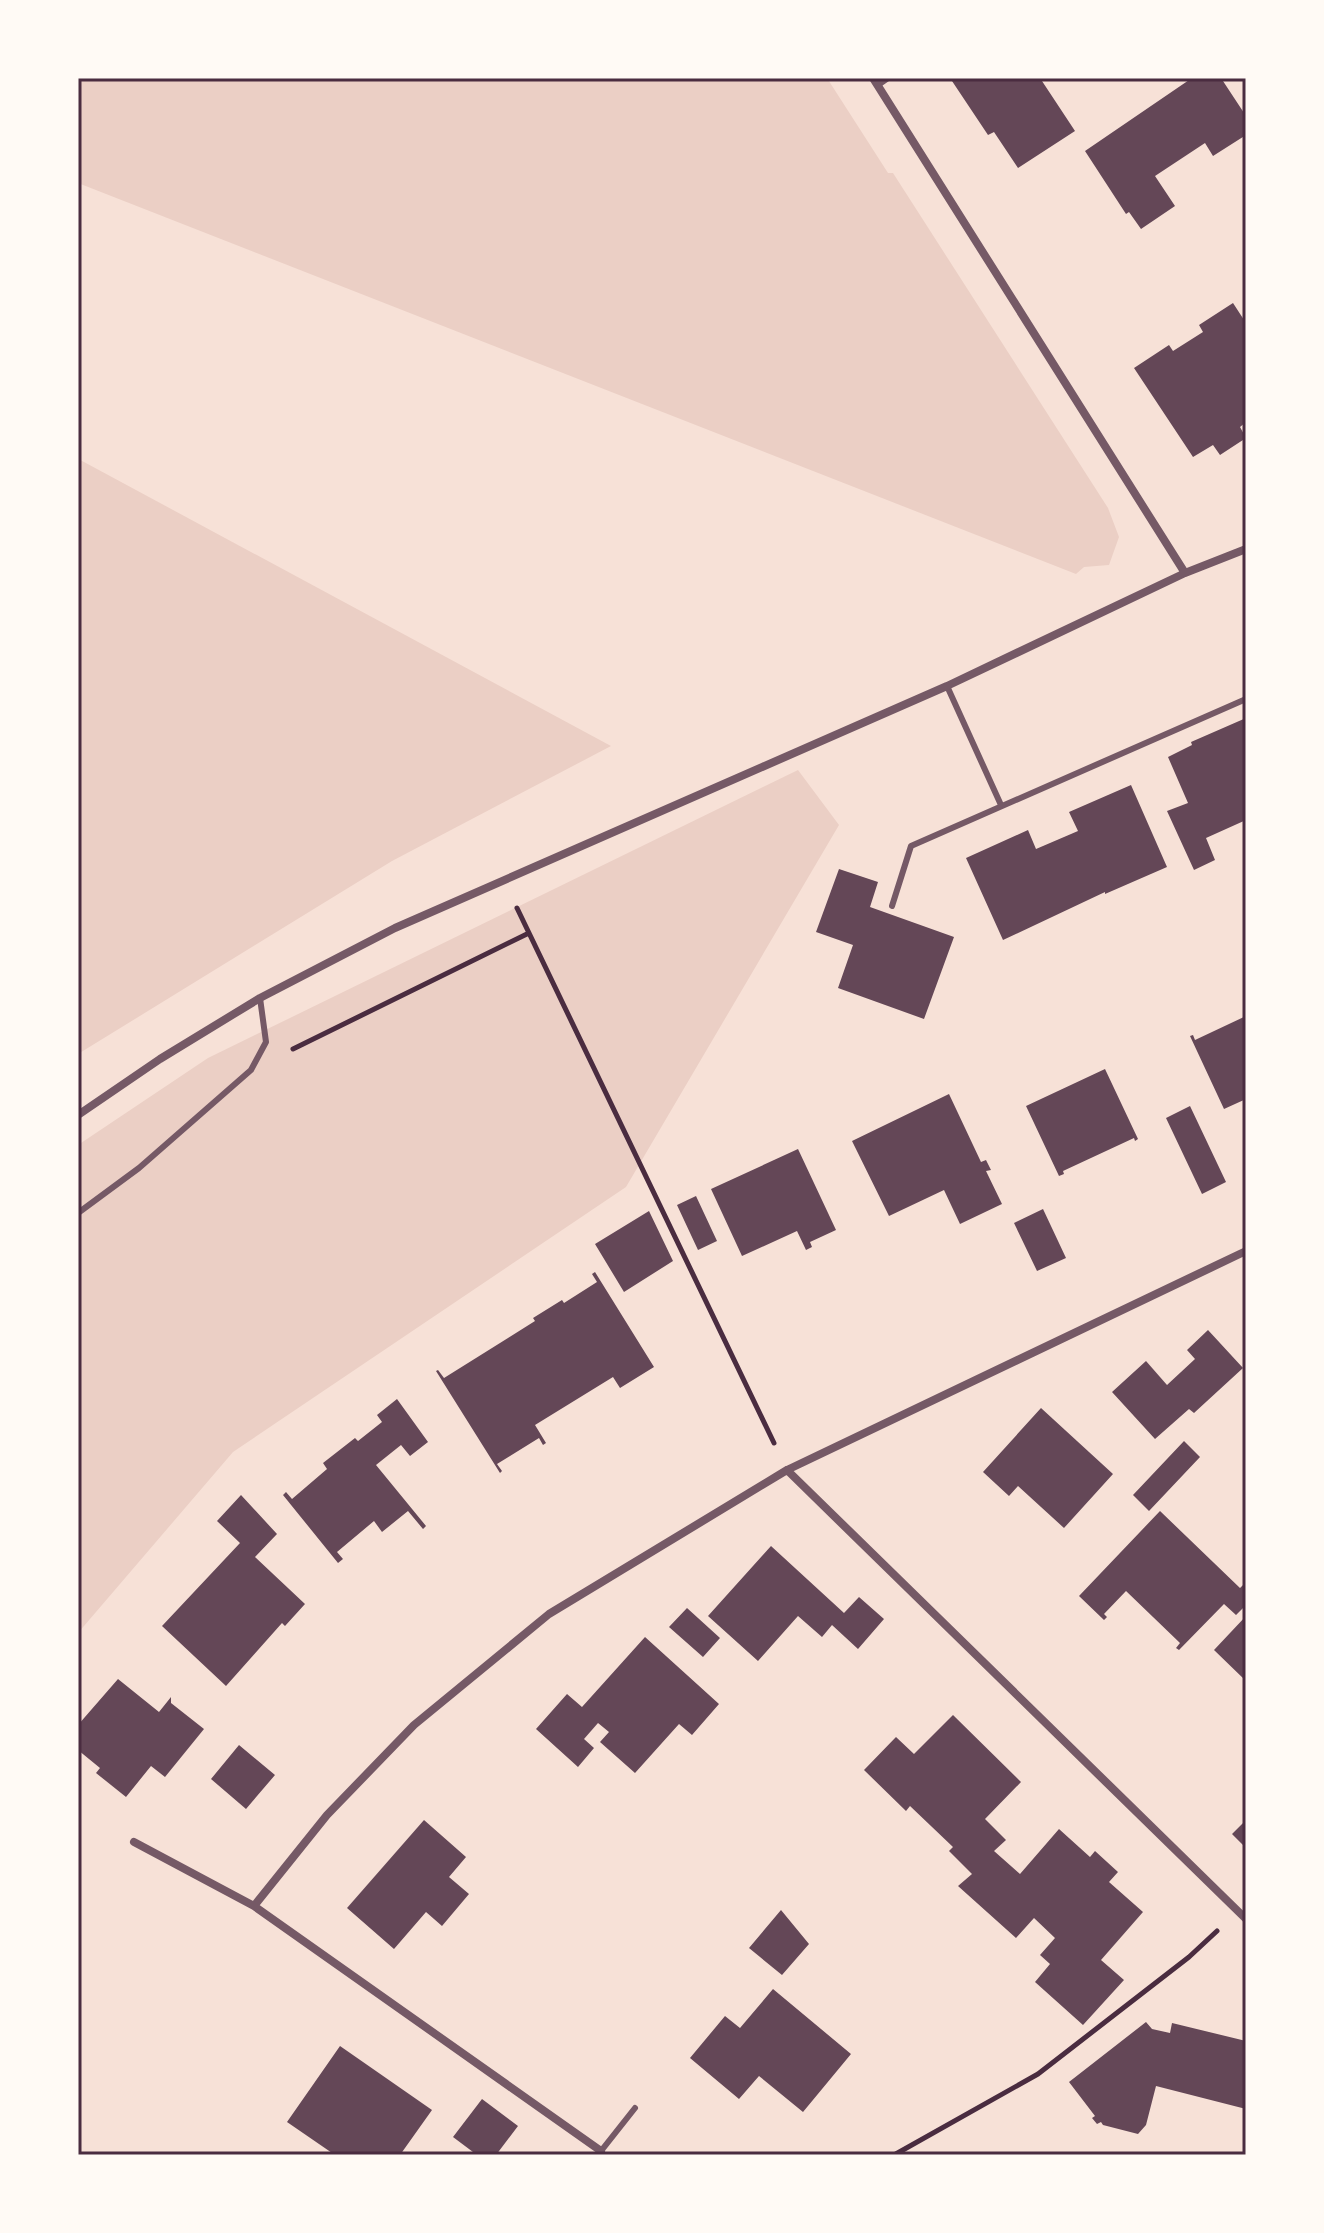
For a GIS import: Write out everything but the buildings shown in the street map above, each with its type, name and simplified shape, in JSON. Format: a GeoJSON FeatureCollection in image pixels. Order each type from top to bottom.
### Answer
{"type":"FeatureCollection","features":[{"type":"Feature","properties":{"kind":"street"},"geometry":{"type":"LineString","coordinates":[[876,82],[1185,573]]}},
{"type":"Feature","properties":{"kind":"street"},"geometry":{"type":"LineString","coordinates":[[78,1115],[160,1059],[260,998],[395,928],[947,686],[1185,573],[1246,549]]}},
{"type":"Feature","properties":{"kind":"street"},"geometry":{"type":"LineString","coordinates":[[254,1906],[327,1815],[414,1725],[549,1614],[787,1470],[1246,1251]]}},
{"type":"Feature","properties":{"kind":"street"},"geometry":{"type":"LineString","coordinates":[[787,1470],[1246,1919]]}},
{"type":"Feature","properties":{"kind":"street"},"geometry":{"type":"LineString","coordinates":[[134,1842],[254,1906],[601,2151]]}},
{"type":"Feature","properties":{"kind":"lane"},"geometry":{"type":"LineString","coordinates":[[876,82],[888,78]]}},
{"type":"Feature","properties":{"kind":"lane"},"geometry":{"type":"LineString","coordinates":[[947,686],[1001,805]]}},
{"type":"Feature","properties":{"kind":"lane"},"geometry":{"type":"LineString","coordinates":[[892,906],[911,846],[1246,699]]}},
{"type":"Feature","properties":{"kind":"lane"},"geometry":{"type":"LineString","coordinates":[[78,1213],[139,1168],[251,1070],[266,1042],[260,998]]}},
{"type":"Feature","properties":{"kind":"lane"},"geometry":{"type":"LineString","coordinates":[[601,2151],[635,2108]]}},
{"type":"Feature","properties":{"kind":"path"},"geometry":{"type":"LineString","coordinates":[[504,880],[787,1470]]}},
{"type":"Feature","properties":{"kind":"path"},"geometry":{"type":"LineString","coordinates":[[251,1070],[529,933]]}},
{"type":"Feature","properties":{"kind":"path"},"geometry":{"type":"LineString","coordinates":[[894,2155],[1038,2074],[1189,1957],[1238,1912]]}},
{"type":"Feature","properties":{"kind":"shaded area"},"geometry":{"type":"Polygon","coordinates":[[[78,78],[827,78],[888,173],[893,173],[1108,508],[1119,537],[1109,565],[1084,567],[1076,574],[78,183],[78,78]]]}},
{"type":"Feature","properties":{"kind":"shaded area"},"geometry":{"type":"Polygon","coordinates":[[[78,459],[611,746],[392,861],[78,1054],[78,459]]]}},
{"type":"Feature","properties":{"kind":"shaded area"},"geometry":{"type":"Polygon","coordinates":[[[798,770],[839,825],[626,1187],[233,1452],[78,1633],[78,1145],[208,1058],[798,770]]]}}]}
